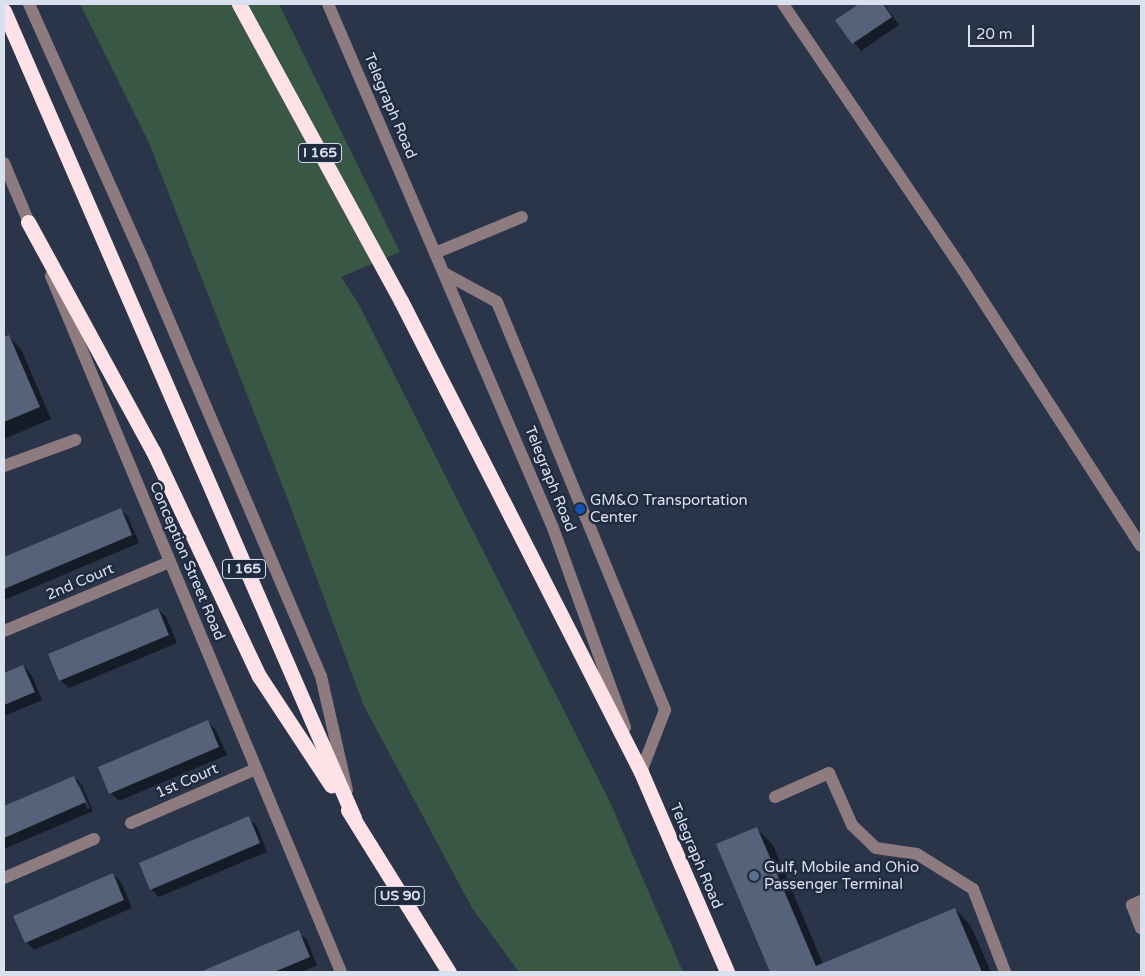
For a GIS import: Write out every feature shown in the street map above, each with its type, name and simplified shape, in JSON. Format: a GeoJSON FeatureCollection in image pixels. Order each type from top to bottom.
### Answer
{"type":"FeatureCollection","features":[{"type":"Feature","properties":{"kind":"highway","name":"I 165"},"geometry":{"type":"LineString","coordinates":[[239,4],[401,301],[641,772]]}},
{"type":"Feature","properties":{"kind":"highway","name":"I 165"},"geometry":{"type":"LineString","coordinates":[[4,11],[135,319],[354,818]]}},
{"type":"Feature","properties":{"kind":"highway"},"geometry":{"type":"LineString","coordinates":[[28,222],[153,451],[259,676],[354,818]]}},
{"type":"Feature","properties":{"kind":"highway","name":"Telegraph Road"},"geometry":{"type":"LineString","coordinates":[[641,772],[727,972]]}},
{"type":"Feature","properties":{"kind":"highway","name":"US 90"},"geometry":{"type":"LineString","coordinates":[[354,818],[449,972]]}},
{"type":"Feature","properties":{"kind":"street"},"geometry":{"type":"LineString","coordinates":[[29,4],[150,275],[321,676],[354,818]]}},
{"type":"Feature","properties":{"kind":"street","name":"Telegraph Road"},"geometry":{"type":"LineString","coordinates":[[328,4],[553,528],[641,772]]}},
{"type":"Feature","properties":{"kind":"street"},"geometry":{"type":"LineString","coordinates":[[783,4],[963,270],[1141,546]]}},
{"type":"Feature","properties":{"kind":"street","name":"Conception Street Road"},"geometry":{"type":"LineString","coordinates":[[4,163],[341,972]]}},
{"type":"Feature","properties":{"kind":"street"},"geometry":{"type":"LineString","coordinates":[[436,253],[522,218]]}},
{"type":"Feature","properties":{"kind":"street"},"geometry":{"type":"LineString","coordinates":[[444,273],[497,302],[665,710],[641,772]]}},
{"type":"Feature","properties":{"kind":"street"},"geometry":{"type":"LineString","coordinates":[[4,466],[75,440]]}},
{"type":"Feature","properties":{"kind":"street","name":"2nd Court"},"geometry":{"type":"LineString","coordinates":[[4,631],[170,562]]}},
{"type":"Feature","properties":{"kind":"street","name":"1st Court"},"geometry":{"type":"LineString","coordinates":[[131,823],[256,769]]}},
{"type":"Feature","properties":{"kind":"street"},"geometry":{"type":"LineString","coordinates":[[775,797],[829,773],[852,825],[876,848],[917,854],[972,890],[1005,972]]}},
{"type":"Feature","properties":{"kind":"street"},"geometry":{"type":"LineString","coordinates":[[4,878],[94,839]]}},
{"type":"Feature","properties":{"kind":"street"},"geometry":{"type":"LineString","coordinates":[[1141,901],[1132,905],[1141,928]]}},
{"type":"Feature","properties":{"kind":"green space"},"geometry":{"type":"Polygon","coordinates":[[[80,4],[279,4],[400,252],[341,277],[358,303],[610,802],[683,972],[519,972],[472,908],[363,704],[288,500],[149,143],[80,4]]]}},
{"type":"Feature","properties":{"kind":"building"},"geometry":{"type":"Polygon","coordinates":[[[859,4],[883,4],[892,17],[852,44],[835,20],[859,4]]]}},
{"type":"Feature","properties":{"kind":"building"},"geometry":{"type":"Polygon","coordinates":[[[9,335],[40,407],[4,422],[4,337],[9,335]]]}},
{"type":"Feature","properties":{"kind":"building"},"geometry":{"type":"Polygon","coordinates":[[[121,508],[132,535],[4,589],[4,557],[121,508]]]}},
{"type":"Feature","properties":{"kind":"building"},"geometry":{"type":"Polygon","coordinates":[[[158,608],[169,635],[59,681],[48,654],[158,608]]]}},
{"type":"Feature","properties":{"kind":"building"},"geometry":{"type":"Polygon","coordinates":[[[23,665],[35,692],[4,705],[4,673],[23,665]]]}},
{"type":"Feature","properties":{"kind":"building"},"geometry":{"type":"Polygon","coordinates":[[[208,720],[219,747],[109,794],[98,767],[208,720]]]}},
{"type":"Feature","properties":{"kind":"building"},"geometry":{"type":"Polygon","coordinates":[[[74,776],[86,802],[4,838],[4,806],[74,776]]]}},
{"type":"Feature","properties":{"kind":"building"},"geometry":{"type":"Polygon","coordinates":[[[249,816],[260,843],[150,890],[139,863],[249,816]]]}},
{"type":"Feature","properties":{"kind":"building","name":"Gulf, Mobile and Ohio Passenger Terminal"},"geometry":{"type":"Polygon","coordinates":[[[757,827],[816,966],[955,908],[982,972],[770,972],[716,844],[757,827]]]}},
{"type":"Feature","properties":{"kind":"building"},"geometry":{"type":"Polygon","coordinates":[[[113,873],[124,900],[25,943],[13,916],[113,873]]]}},
{"type":"Feature","properties":{"kind":"building"},"geometry":{"type":"Polygon","coordinates":[[[299,930],[310,957],[274,972],[200,972],[299,930]]]}},
{"type":"Feature","properties":{"kind":"place","name":"GM&O Transportation Center"},"geometry":{"type":"Point","coordinates":[580,509]}},
{"type":"Feature","properties":{"kind":"place","name":"Gulf, Mobile and Ohio Passenger Terminal"},"geometry":{"type":"Point","coordinates":[754,876]}}]}
